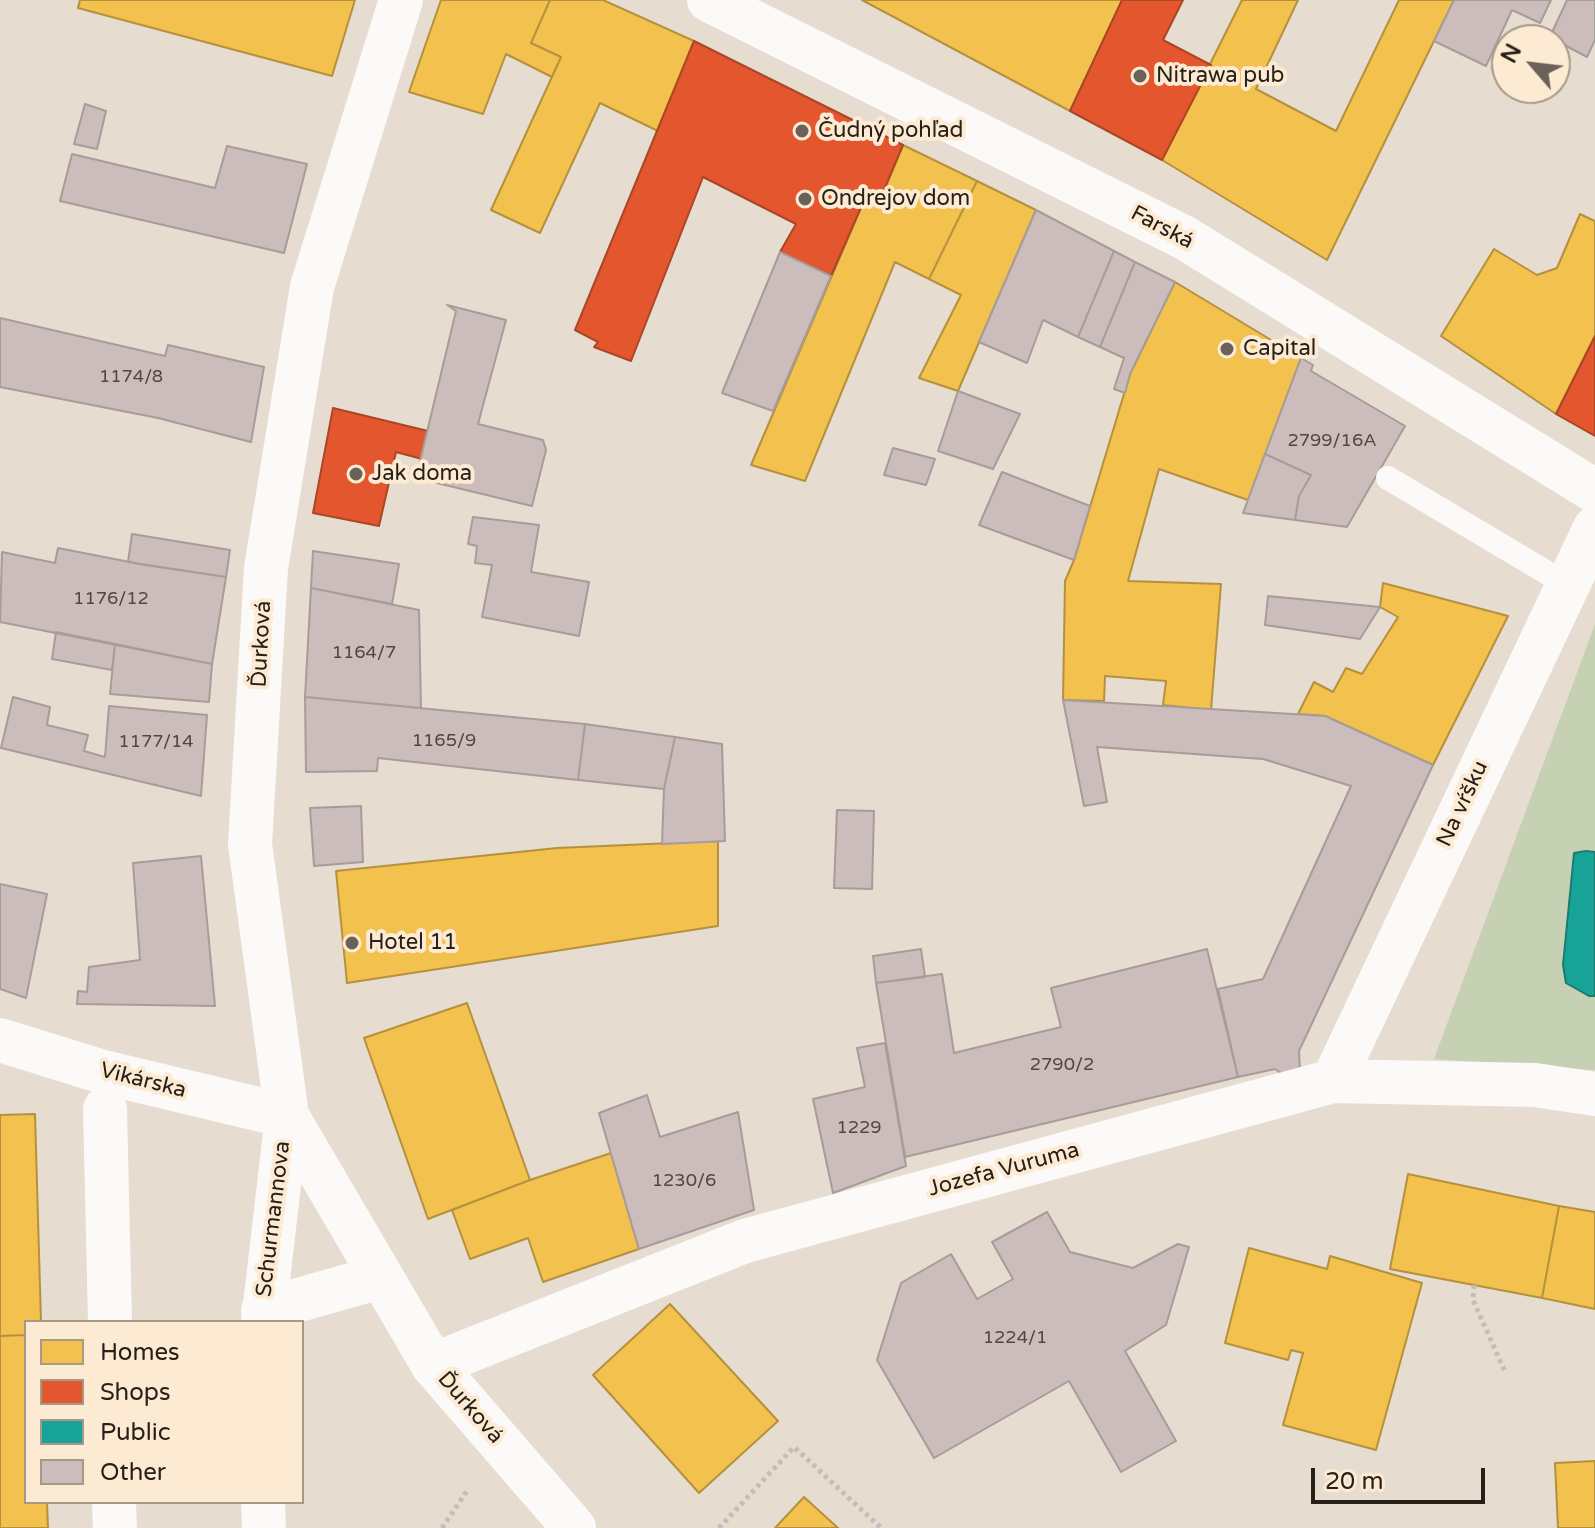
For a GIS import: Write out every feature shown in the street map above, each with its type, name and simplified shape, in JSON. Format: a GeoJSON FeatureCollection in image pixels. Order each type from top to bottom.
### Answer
{"type":"FeatureCollection","features":[{"type":"Feature","properties":{"kind":"street","name":"Ďurková"},"geometry":{"type":"LineString","coordinates":[[401,0],[312,287],[266,568],[250,844],[287,1116],[433,1365],[574,1528]]}},
{"type":"Feature","properties":{"kind":"street","name":"Farská"},"geometry":{"type":"LineString","coordinates":[[709,0],[1185,238],[1595,491]]}},
{"type":"Feature","properties":{"kind":"street","name":"Na vŕšku"},"geometry":{"type":"LineString","coordinates":[[1333,1081],[1595,528]]}},
{"type":"Feature","properties":{"kind":"street","name":"Vikárska"},"geometry":{"type":"LineString","coordinates":[[0,1040],[103,1072],[287,1116]]}},
{"type":"Feature","properties":{"kind":"street","name":"Jozefa Vuruma"},"geometry":{"type":"LineString","coordinates":[[433,1365],[745,1241],[1333,1081],[1535,1085],[1595,1094]]}},
{"type":"Feature","properties":{"kind":"street"},"geometry":{"type":"LineString","coordinates":[[105,1109],[110,1320]]}},
{"type":"Feature","properties":{"kind":"street","name":"Schurmannova"},"geometry":{"type":"LineString","coordinates":[[263,1316],[287,1116]]}},
{"type":"Feature","properties":{"kind":"street"},"geometry":{"type":"LineString","coordinates":[[263,1316],[380,1277]]}},
{"type":"Feature","properties":{"kind":"street"},"geometry":{"type":"LineString","coordinates":[[114,1504],[115,1528]]}},
{"type":"Feature","properties":{"kind":"street"},"geometry":{"type":"LineString","coordinates":[[263,1504],[264,1528]]}},
{"type":"Feature","properties":{"kind":"lane"},"geometry":{"type":"LineString","coordinates":[[1388,478],[1566,584]]}},
{"type":"Feature","properties":{"kind":"path"},"geometry":{"type":"LineString","coordinates":[[1474,1285],[1473,1300],[1506,1374]]}},
{"type":"Feature","properties":{"kind":"path"},"geometry":{"type":"LineString","coordinates":[[719,1528],[794,1447],[881,1528]]}},
{"type":"Feature","properties":{"kind":"path"},"geometry":{"type":"LineString","coordinates":[[442,1528],[469,1488]]}},
{"type":"Feature","properties":{"kind":"green space"},"geometry":{"type":"Polygon","coordinates":[[[1595,624],[1595,1070],[1434,1059],[1595,624]]]}},
{"type":"Feature","properties":{"kind":"building: Homes"},"geometry":{"type":"Polygon","coordinates":[[[80,0],[355,0],[332,76],[78,8],[80,0]]]}},
{"type":"Feature","properties":{"kind":"building: Homes"},"geometry":{"type":"Polygon","coordinates":[[[441,0],[550,0],[531,43],[561,57],[552,77],[506,54],[483,114],[409,92],[441,0]]]}},
{"type":"Feature","properties":{"kind":"building: Homes"},"geometry":{"type":"Polygon","coordinates":[[[550,0],[603,0],[694,41],[658,131],[600,103],[540,233],[491,210],[561,57],[531,43],[550,0]]]}},
{"type":"Feature","properties":{"kind":"building: Homes"},"geometry":{"type":"Polygon","coordinates":[[[862,0],[1122,0],[1070,111],[862,0]]]}},
{"type":"Feature","properties":{"kind":"building: Homes"},"geometry":{"type":"Polygon","coordinates":[[[1242,0],[1298,0],[1256,89],[1336,131],[1399,0],[1454,0],[1327,260],[1162,160],[1242,0]]]}},
{"type":"Feature","properties":{"kind":"building: Homes"},"geometry":{"type":"Polygon","coordinates":[[[903,145],[977,181],[929,279],[895,262],[805,481],[751,465],[866,196],[879,202],[903,145]]]}},
{"type":"Feature","properties":{"kind":"building: Homes"},"geometry":{"type":"Polygon","coordinates":[[[977,181],[1036,210],[958,391],[919,378],[961,295],[929,279],[977,181]]]}},
{"type":"Feature","properties":{"kind":"building: Homes"},"geometry":{"type":"Polygon","coordinates":[[[1580,214],[1595,221],[1595,336],[1556,414],[1441,336],[1494,249],[1537,275],[1557,268],[1580,214]]]}},
{"type":"Feature","properties":{"kind":"building: Homes"},"geometry":{"type":"Polygon","coordinates":[[[1175,282],[1301,358],[1248,500],[1159,469],[1128,581],[1221,584],[1211,710],[1163,705],[1166,681],[1105,676],[1104,701],[1063,700],[1065,581],[1130,374],[1175,282]]]}},
{"type":"Feature","properties":{"kind":"building: Homes"},"geometry":{"type":"Polygon","coordinates":[[[1383,583],[1508,616],[1433,765],[1325,716],[1298,714],[1314,682],[1333,692],[1346,668],[1362,674],[1398,617],[1380,607],[1383,583]]]}},
{"type":"Feature","properties":{"kind":"building: Homes"},"geometry":{"type":"Polygon","coordinates":[[[718,841],[718,926],[347,983],[336,871],[557,848],[718,841]]]}},
{"type":"Feature","properties":{"kind":"building: Homes"},"geometry":{"type":"Polygon","coordinates":[[[467,1003],[530,1180],[428,1219],[364,1038],[467,1003]]]}},
{"type":"Feature","properties":{"kind":"building: Homes"},"geometry":{"type":"Polygon","coordinates":[[[35,1114],[41,1320],[24,1320],[24,1335],[0,1336],[0,1115],[35,1114]]]}},
{"type":"Feature","properties":{"kind":"building: Homes"},"geometry":{"type":"Polygon","coordinates":[[[611,1153],[639,1249],[543,1282],[528,1238],[470,1259],[452,1210],[611,1153]]]}},
{"type":"Feature","properties":{"kind":"building: Homes"},"geometry":{"type":"Polygon","coordinates":[[[1408,1174],[1559,1206],[1542,1298],[1390,1269],[1408,1174]]]}},
{"type":"Feature","properties":{"kind":"building: Homes"},"geometry":{"type":"Polygon","coordinates":[[[1559,1206],[1595,1212],[1595,1309],[1542,1298],[1559,1206]]]}},
{"type":"Feature","properties":{"kind":"building: Homes"},"geometry":{"type":"Polygon","coordinates":[[[1249,1248],[1327,1269],[1330,1256],[1422,1283],[1376,1450],[1283,1425],[1303,1353],[1291,1350],[1288,1360],[1225,1343],[1249,1248]]]}},
{"type":"Feature","properties":{"kind":"building: Homes"},"geometry":{"type":"Polygon","coordinates":[[[670,1304],[778,1421],[699,1493],[593,1375],[670,1304]]]}},
{"type":"Feature","properties":{"kind":"building: Homes"},"geometry":{"type":"Polygon","coordinates":[[[24,1335],[24,1504],[47,1504],[48,1528],[0,1528],[0,1336],[24,1335]]]}},
{"type":"Feature","properties":{"kind":"building: Homes"},"geometry":{"type":"Polygon","coordinates":[[[1595,1461],[1595,1528],[1558,1528],[1555,1463],[1595,1461]]]}},
{"type":"Feature","properties":{"kind":"building: Homes"},"geometry":{"type":"Polygon","coordinates":[[[804,1497],[838,1528],[775,1528],[804,1497]]]}},
{"type":"Feature","properties":{"kind":"building: Shops"},"geometry":{"type":"Polygon","coordinates":[[[1122,0],[1183,0],[1163,40],[1211,65],[1162,160],[1070,111],[1122,0]]]}},
{"type":"Feature","properties":{"kind":"building: Shops","name":"Ondrejov dom"},"geometry":{"type":"Polygon","coordinates":[[[694,41],[903,145],[879,202],[866,196],[831,276],[780,252],[796,224],[703,177],[631,361],[594,347],[598,342],[575,330],[694,41]]]}},
{"type":"Feature","properties":{"kind":"building: Shops"},"geometry":{"type":"Polygon","coordinates":[[[1595,336],[1595,436],[1556,414],[1595,336]]]}},
{"type":"Feature","properties":{"kind":"building: Shops"},"geometry":{"type":"Polygon","coordinates":[[[333,408],[428,431],[422,459],[396,452],[379,526],[313,513],[333,408]]]}},
{"type":"Feature","properties":{"kind":"building: Public"},"geometry":{"type":"Polygon","coordinates":[[[1595,852],[1595,996],[1589,996],[1566,983],[1563,965],[1574,853],[1595,852]]]}},
{"type":"Feature","properties":{"kind":"building: Other"},"geometry":{"type":"Polygon","coordinates":[[[1454,0],[1551,0],[1540,23],[1512,10],[1506,24],[1491,24],[1491,55],[1486,66],[1434,41],[1454,0]]]}},
{"type":"Feature","properties":{"kind":"building: Other"},"geometry":{"type":"Polygon","coordinates":[[[1567,0],[1595,0],[1595,40],[1587,57],[1571,48],[1571,24],[1556,24],[1567,0]]]}},
{"type":"Feature","properties":{"kind":"building: Other"},"geometry":{"type":"Polygon","coordinates":[[[85,104],[106,111],[97,149],[74,144],[85,104]]]}},
{"type":"Feature","properties":{"kind":"building: Other"},"geometry":{"type":"Polygon","coordinates":[[[227,146],[307,164],[284,253],[60,201],[72,154],[215,188],[227,146]]]}},
{"type":"Feature","properties":{"kind":"building: Other"},"geometry":{"type":"Polygon","coordinates":[[[1036,210],[1114,251],[1078,337],[1043,320],[1027,363],[979,342],[1036,210]]]}},
{"type":"Feature","properties":{"kind":"building: Other"},"geometry":{"type":"Polygon","coordinates":[[[1114,251],[1135,262],[1100,347],[1078,337],[1114,251]]]}},
{"type":"Feature","properties":{"kind":"building: Other"},"geometry":{"type":"Polygon","coordinates":[[[780,252],[831,276],[773,411],[722,393],[780,252]]]}},
{"type":"Feature","properties":{"kind":"building: Other"},"geometry":{"type":"Polygon","coordinates":[[[1135,262],[1175,282],[1130,374],[1125,393],[1114,389],[1124,358],[1100,347],[1135,262]]]}},
{"type":"Feature","properties":{"kind":"building: Other"},"geometry":{"type":"Polygon","coordinates":[[[447,305],[506,320],[478,424],[543,440],[546,450],[532,506],[416,478],[456,311],[447,305]]]}},
{"type":"Feature","properties":{"kind":"building: Other"},"geometry":{"type":"Polygon","coordinates":[[[0,318],[165,356],[168,345],[264,367],[251,442],[158,418],[0,387],[0,318]]]}},
{"type":"Feature","properties":{"kind":"building: Other"},"geometry":{"type":"Polygon","coordinates":[[[1301,358],[1313,365],[1311,371],[1405,426],[1347,527],[1295,520],[1299,496],[1311,475],[1265,454],[1301,358]]]}},
{"type":"Feature","properties":{"kind":"building: Other"},"geometry":{"type":"Polygon","coordinates":[[[958,391],[1020,414],[993,469],[938,451],[958,391]]]}},
{"type":"Feature","properties":{"kind":"building: Other"},"geometry":{"type":"Polygon","coordinates":[[[893,448],[935,459],[926,485],[884,475],[893,448]]]}},
{"type":"Feature","properties":{"kind":"building: Other"},"geometry":{"type":"Polygon","coordinates":[[[1265,454],[1311,475],[1299,496],[1295,520],[1243,513],[1265,454]]]}},
{"type":"Feature","properties":{"kind":"building: Other"},"geometry":{"type":"Polygon","coordinates":[[[1002,472],[1090,506],[1074,560],[979,525],[1002,472]]]}},
{"type":"Feature","properties":{"kind":"building: Other"},"geometry":{"type":"Polygon","coordinates":[[[473,517],[539,525],[531,572],[589,582],[579,636],[482,617],[492,565],[475,563],[477,546],[468,544],[473,517]]]}},
{"type":"Feature","properties":{"kind":"building: Other"},"geometry":{"type":"Polygon","coordinates":[[[132,534],[230,550],[226,577],[128,562],[132,534]]]}},
{"type":"Feature","properties":{"kind":"building: Other"},"geometry":{"type":"Polygon","coordinates":[[[58,548],[226,577],[212,664],[0,622],[2,552],[55,563],[58,548]]]}},
{"type":"Feature","properties":{"kind":"building: Other"},"geometry":{"type":"Polygon","coordinates":[[[313,551],[399,564],[392,604],[311,588],[313,551]]]}},
{"type":"Feature","properties":{"kind":"building: Other"},"geometry":{"type":"Polygon","coordinates":[[[311,588],[419,610],[421,708],[305,697],[311,588]]]}},
{"type":"Feature","properties":{"kind":"building: Other"},"geometry":{"type":"Polygon","coordinates":[[[1268,596],[1380,607],[1360,639],[1265,625],[1268,596]]]}},
{"type":"Feature","properties":{"kind":"building: Other"},"geometry":{"type":"Polygon","coordinates":[[[56,632],[115,644],[112,670],[52,659],[56,632]]]}},
{"type":"Feature","properties":{"kind":"building: Other"},"geometry":{"type":"Polygon","coordinates":[[[115,644],[212,664],[209,702],[110,694],[115,644]]]}},
{"type":"Feature","properties":{"kind":"building: Other"},"geometry":{"type":"Polygon","coordinates":[[[13,697],[50,707],[47,725],[88,735],[84,751],[105,757],[109,706],[207,715],[201,796],[1,748],[13,697]]]}},
{"type":"Feature","properties":{"kind":"building: Other"},"geometry":{"type":"Polygon","coordinates":[[[305,697],[585,724],[578,780],[378,758],[377,771],[306,772],[305,697]]]}},
{"type":"Feature","properties":{"kind":"building: Other"},"geometry":{"type":"Polygon","coordinates":[[[1063,700],[1325,716],[1433,765],[1299,1051],[1300,1071],[1284,1075],[1275,1069],[1238,1077],[1218,989],[1263,979],[1351,786],[1263,759],[1097,747],[1107,802],[1084,806],[1063,700]]]}},
{"type":"Feature","properties":{"kind":"building: Other"},"geometry":{"type":"Polygon","coordinates":[[[585,724],[675,737],[664,789],[578,780],[585,724]]]}},
{"type":"Feature","properties":{"kind":"building: Other"},"geometry":{"type":"Polygon","coordinates":[[[675,737],[722,744],[725,841],[662,844],[664,789],[675,737]]]}},
{"type":"Feature","properties":{"kind":"building: Other"},"geometry":{"type":"Polygon","coordinates":[[[361,806],[363,862],[314,866],[310,808],[361,806]]]}},
{"type":"Feature","properties":{"kind":"building: Other"},"geometry":{"type":"Polygon","coordinates":[[[837,810],[874,811],[872,889],[834,888],[837,810]]]}},
{"type":"Feature","properties":{"kind":"building: Other"},"geometry":{"type":"Polygon","coordinates":[[[201,856],[215,1006],[77,1004],[78,991],[87,992],[89,967],[140,960],[133,863],[201,856]]]}},
{"type":"Feature","properties":{"kind":"building: Other"},"geometry":{"type":"Polygon","coordinates":[[[0,884],[47,894],[26,998],[0,989],[0,884]]]}},
{"type":"Feature","properties":{"kind":"building: Other"},"geometry":{"type":"Polygon","coordinates":[[[921,949],[925,977],[876,983],[873,956],[921,949]]]}},
{"type":"Feature","properties":{"kind":"building: Other"},"geometry":{"type":"Polygon","coordinates":[[[1207,949],[1238,1077],[905,1157],[876,983],[942,974],[954,1053],[1061,1027],[1051,988],[1207,949]]]}},
{"type":"Feature","properties":{"kind":"building: Other"},"geometry":{"type":"Polygon","coordinates":[[[885,1043],[906,1166],[833,1193],[813,1099],[865,1087],[857,1048],[885,1043]]]}},
{"type":"Feature","properties":{"kind":"building: Other"},"geometry":{"type":"Polygon","coordinates":[[[647,1095],[660,1137],[738,1112],[754,1210],[639,1249],[599,1113],[647,1095]]]}},
{"type":"Feature","properties":{"kind":"building: Other"},"geometry":{"type":"Polygon","coordinates":[[[1047,1212],[1070,1252],[1133,1268],[1178,1244],[1189,1247],[1166,1325],[1125,1351],[1176,1441],[1121,1472],[1069,1381],[934,1458],[877,1360],[901,1283],[951,1254],[977,1299],[1013,1279],[992,1242],[1047,1212]]]}},
{"type":"Feature","properties":{"kind":"place","name":"Nitrawa pub"},"geometry":{"type":"Point","coordinates":[1140,76]}},
{"type":"Feature","properties":{"kind":"place","name":"Čudný pohľad"},"geometry":{"type":"Point","coordinates":[802,131]}},
{"type":"Feature","properties":{"kind":"place","name":"Ondrejov dom"},"geometry":{"type":"Point","coordinates":[805,199]}},
{"type":"Feature","properties":{"kind":"place","name":"Capital"},"geometry":{"type":"Point","coordinates":[1227,349]}},
{"type":"Feature","properties":{"kind":"place","name":"Jak doma"},"geometry":{"type":"Point","coordinates":[356,474]}},
{"type":"Feature","properties":{"kind":"place","name":"Hotel 11"},"geometry":{"type":"Point","coordinates":[352,943]}}]}
